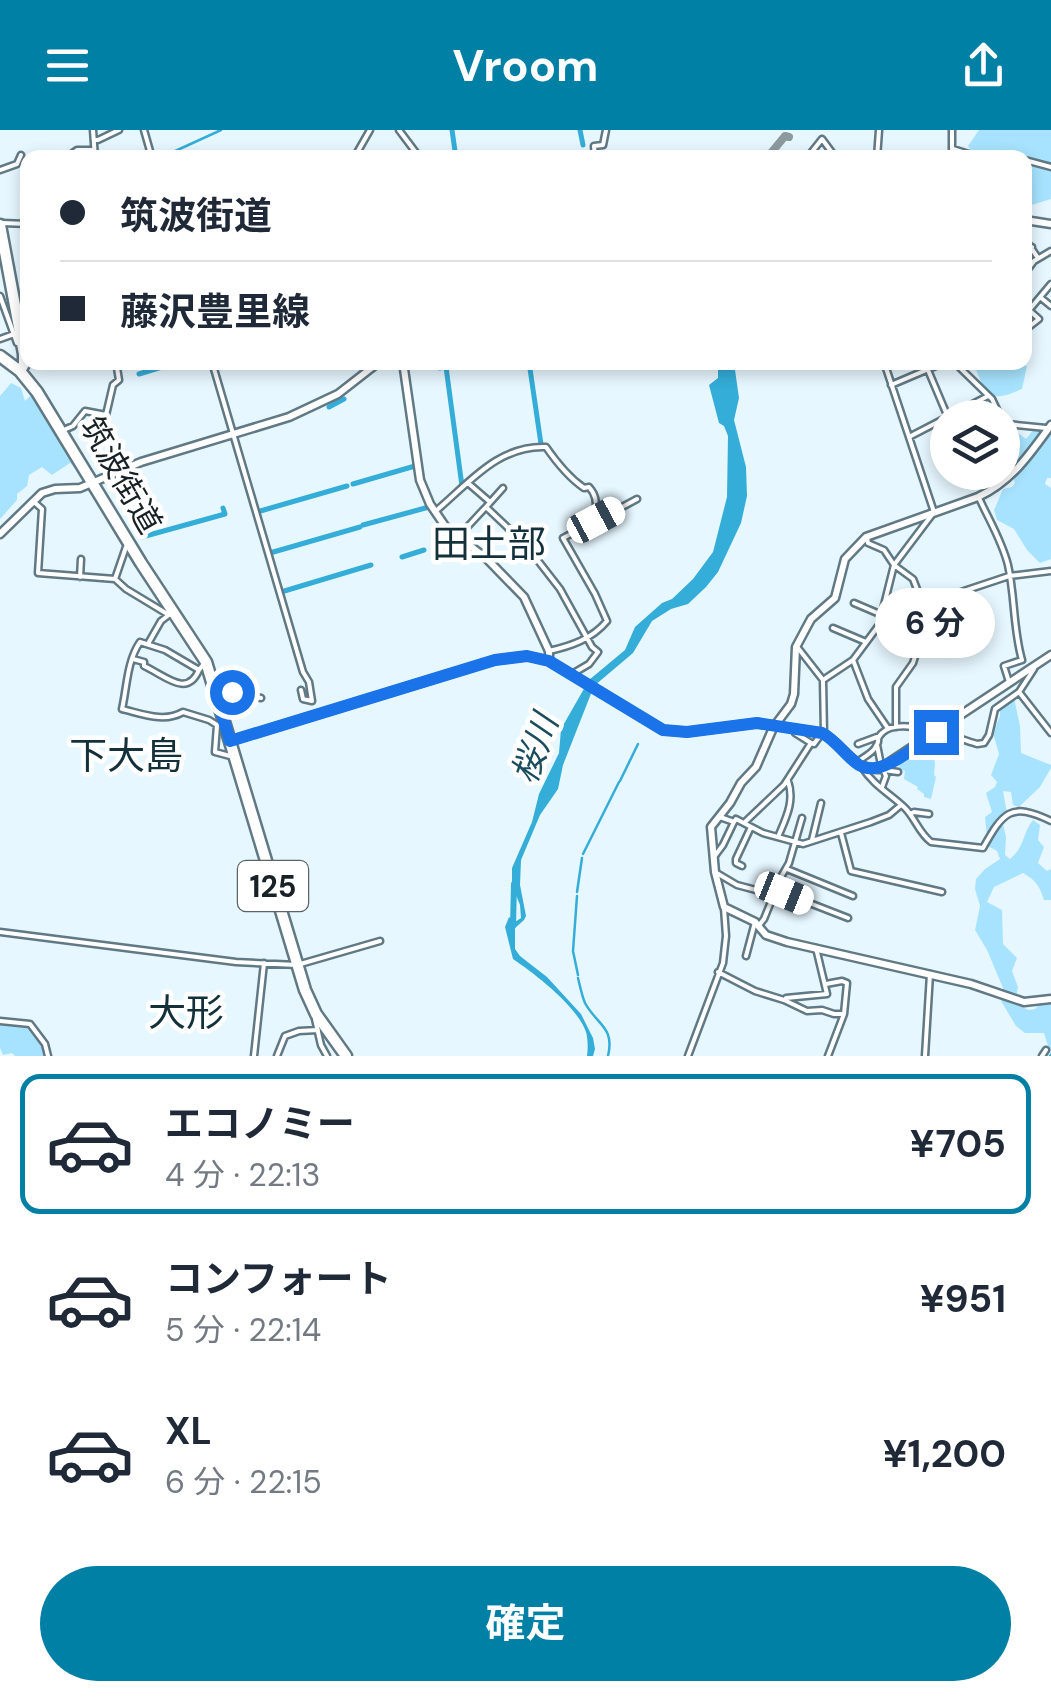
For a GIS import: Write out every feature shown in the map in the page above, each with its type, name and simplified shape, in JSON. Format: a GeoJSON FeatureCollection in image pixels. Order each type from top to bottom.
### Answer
{"type":"FeatureCollection","features":[{"type":"Feature","properties":{"kind":"highway"},"geometry":{"type":"LineString","coordinates":[[0,224],[20,327]]}},
{"type":"Feature","properties":{"kind":"highway","name":"125"},"geometry":{"type":"LineString","coordinates":[[0,354],[20,369]]}},
{"type":"Feature","properties":{"kind":"highway","name":"筑波街道"},"geometry":{"type":"LineString","coordinates":[[21,370],[41,390],[66,429],[214,688],[296,965],[316,1014],[346,1056]]}},
{"type":"Feature","properties":{"kind":"highway","name":"筑波街道"},"geometry":{"type":"LineString","coordinates":[[21,370],[95,481]]}},
{"type":"Feature","properties":{"kind":"street"},"geometry":{"type":"LineString","coordinates":[[77,150],[94,150],[93,130]]}},
{"type":"Feature","properties":{"kind":"street"},"geometry":{"type":"LineString","coordinates":[[399,130],[414,150]]}},
{"type":"Feature","properties":{"kind":"street"},"geometry":{"type":"LineString","coordinates":[[594,150],[594,146],[603,145],[606,130]]}},
{"type":"Feature","properties":{"kind":"street"},"geometry":{"type":"LineString","coordinates":[[952,130],[956,150]]}},
{"type":"Feature","properties":{"kind":"street"},"geometry":{"type":"LineString","coordinates":[[94,140],[118,131]]}},
{"type":"Feature","properties":{"kind":"street"},"geometry":{"type":"LineString","coordinates":[[814,150],[822,140],[830,150]]}},
{"type":"Feature","properties":{"kind":"street"},"geometry":{"type":"LineString","coordinates":[[0,170],[17,164],[20,156]]}},
{"type":"Feature","properties":{"kind":"street"},"geometry":{"type":"LineString","coordinates":[[1032,247],[1038,258]]}},
{"type":"Feature","properties":{"kind":"street"},"geometry":{"type":"LineString","coordinates":[[1032,265],[1051,251]]}},
{"type":"Feature","properties":{"kind":"street"},"geometry":{"type":"LineString","coordinates":[[1032,307],[1051,284]]}},
{"type":"Feature","properties":{"kind":"street"},"geometry":{"type":"LineString","coordinates":[[0,296],[3,308],[20,331]]}},
{"type":"Feature","properties":{"kind":"street"},"geometry":{"type":"LineString","coordinates":[[1040,297],[1051,306]]}},
{"type":"Feature","properties":{"kind":"street"},"geometry":{"type":"LineString","coordinates":[[66,429],[86,411],[106,415],[113,385],[119,380],[117,370]]}},
{"type":"Feature","properties":{"kind":"street"},"geometry":{"type":"LineString","coordinates":[[214,370],[312,701],[303,699],[301,690]]}},
{"type":"Feature","properties":{"kind":"street"},"geometry":{"type":"LineString","coordinates":[[0,534],[42,493],[76,489],[141,462],[289,416],[324,402],[370,370]]}},
{"type":"Feature","properties":{"kind":"street"},"geometry":{"type":"LineString","coordinates":[[405,370],[420,480],[435,512],[445,526],[487,558],[524,597],[549,651],[549,661]]}},
{"type":"Feature","properties":{"kind":"street"},"geometry":{"type":"LineString","coordinates":[[886,370],[934,512]]}},
{"type":"Feature","properties":{"kind":"street"},"geometry":{"type":"LineString","coordinates":[[891,385],[924,370]]}},
{"type":"Feature","properties":{"kind":"street"},"geometry":{"type":"LineString","coordinates":[[931,370],[942,400]]}},
{"type":"Feature","properties":{"kind":"street"},"geometry":{"type":"LineString","coordinates":[[962,370],[990,400]]}},
{"type":"Feature","properties":{"kind":"street"},"geometry":{"type":"LineString","coordinates":[[979,400],[988,396]]}},
{"type":"Feature","properties":{"kind":"street"},"geometry":{"type":"LineString","coordinates":[[909,436],[930,424]]}},
{"type":"Feature","properties":{"kind":"street"},"geometry":{"type":"LineString","coordinates":[[1020,425],[1050,427]]}},
{"type":"Feature","properties":{"kind":"street"},"geometry":{"type":"LineString","coordinates":[[688,1056],[725,948],[724,907],[711,828],[740,783],[758,764],[774,725],[793,700],[796,647],[811,618],[835,598],[846,559],[866,537],[978,498],[1013,474],[1050,427]]}},
{"type":"Feature","properties":{"kind":"street"},"geometry":{"type":"LineString","coordinates":[[435,512],[500,456],[530,446],[546,447],[562,471],[580,486],[589,487],[597,499],[596,520]]}},
{"type":"Feature","properties":{"kind":"street"},"geometry":{"type":"LineString","coordinates":[[468,483],[525,544],[560,589],[592,648],[598,652],[573,675]]}},
{"type":"Feature","properties":{"kind":"street"},"geometry":{"type":"LineString","coordinates":[[458,537],[503,488]]}},
{"type":"Feature","properties":{"kind":"street"},"geometry":{"type":"LineString","coordinates":[[549,651],[587,638],[607,621],[563,538],[636,498]]}},
{"type":"Feature","properties":{"kind":"street"},"geometry":{"type":"LineString","coordinates":[[978,498],[1003,548],[1009,576],[1022,660],[1004,666],[1009,682]]}},
{"type":"Feature","properties":{"kind":"street"},"geometry":{"type":"LineString","coordinates":[[33,500],[42,509],[38,573],[115,579],[171,614],[161,621],[148,644]]}},
{"type":"Feature","properties":{"kind":"street"},"geometry":{"type":"LineString","coordinates":[[823,680],[853,660],[879,625],[894,565],[934,512]]}},
{"type":"Feature","properties":{"kind":"street"},"geometry":{"type":"LineString","coordinates":[[866,537],[868,543],[888,554],[894,565],[913,579],[921,595],[920,641],[912,663],[896,687],[896,727]]}},
{"type":"Feature","properties":{"kind":"street"},"geometry":{"type":"LineString","coordinates":[[115,579],[126,547]]}},
{"type":"Feature","properties":{"kind":"street"},"geometry":{"type":"LineString","coordinates":[[80,577],[81,559]]}},
{"type":"Feature","properties":{"kind":"street"},"geometry":{"type":"LineString","coordinates":[[885,605],[922,605],[1009,576],[1051,571]]}},
{"type":"Feature","properties":{"kind":"street"},"geometry":{"type":"LineString","coordinates":[[854,603],[882,615]]}},
{"type":"Feature","properties":{"kind":"street"},"geometry":{"type":"LineString","coordinates":[[879,625],[920,641]]}},
{"type":"Feature","properties":{"kind":"street"},"geometry":{"type":"LineString","coordinates":[[833,628],[866,642]]}},
{"type":"Feature","properties":{"kind":"street"},"geometry":{"type":"LineString","coordinates":[[132,659],[183,684],[192,682],[202,666],[148,644],[138,644],[132,659],[122,709],[162,718],[183,712],[209,720],[217,726],[215,752],[235,756]]}},
{"type":"Feature","properties":{"kind":"street"},"geometry":{"type":"LineString","coordinates":[[794,729],[795,734],[814,744],[823,734],[823,680],[796,647]]}},
{"type":"Feature","properties":{"kind":"street"},"geometry":{"type":"LineString","coordinates":[[883,769],[1051,655]]}},
{"type":"Feature","properties":{"kind":"street"},"geometry":{"type":"LineString","coordinates":[[230,741],[506,657],[527,656],[549,661],[659,728],[678,732],[757,723],[823,734],[910,814],[928,841],[983,848],[1001,818],[1011,812],[1022,811],[1051,821]]}},
{"type":"Feature","properties":{"kind":"street"},"geometry":{"type":"LineString","coordinates":[[853,660],[868,699],[888,729]]}},
{"type":"Feature","properties":{"kind":"street"},"geometry":{"type":"LineString","coordinates":[[858,744],[896,727],[936,732],[977,744],[984,742],[997,706],[1019,692],[1036,664]]}},
{"type":"Feature","properties":{"kind":"street"},"geometry":{"type":"LineString","coordinates":[[214,688],[261,698]]}},
{"type":"Feature","properties":{"kind":"street"},"geometry":{"type":"LineString","coordinates":[[1019,692],[1051,733]]}},
{"type":"Feature","properties":{"kind":"street"},"geometry":{"type":"LineString","coordinates":[[879,736],[877,745],[886,776],[880,790]]}},
{"type":"Feature","properties":{"kind":"street"},"geometry":{"type":"LineString","coordinates":[[745,822],[788,781],[811,743]]}},
{"type":"Feature","properties":{"kind":"street"},"geometry":{"type":"LineString","coordinates":[[859,764],[877,745]]}},
{"type":"Feature","properties":{"kind":"street"},"geometry":{"type":"LineString","coordinates":[[859,764],[898,772]]}},
{"type":"Feature","properties":{"kind":"street"},"geometry":{"type":"LineString","coordinates":[[778,837],[791,800],[788,781]]}},
{"type":"Feature","properties":{"kind":"street"},"geometry":{"type":"LineString","coordinates":[[812,840],[821,803]]}},
{"type":"Feature","properties":{"kind":"street"},"geometry":{"type":"LineString","coordinates":[[714,857],[736,818],[763,833],[803,844],[888,815],[899,803]]}},
{"type":"Feature","properties":{"kind":"street"},"geometry":{"type":"LineString","coordinates":[[910,814],[929,814]]}},
{"type":"Feature","properties":{"kind":"street"},"geometry":{"type":"LineString","coordinates":[[720,817],[734,822]]}},
{"type":"Feature","properties":{"kind":"street"},"geometry":{"type":"LineString","coordinates":[[746,956],[757,923],[764,919],[787,868],[802,818]]}},
{"type":"Feature","properties":{"kind":"street"},"geometry":{"type":"LineString","coordinates":[[742,866],[736,858],[752,827]]}},
{"type":"Feature","properties":{"kind":"street"},"geometry":{"type":"LineString","coordinates":[[841,832],[850,871],[942,892]]}},
{"type":"Feature","properties":{"kind":"street"},"geometry":{"type":"LineString","coordinates":[[787,868],[853,896]]}},
{"type":"Feature","properties":{"kind":"street"},"geometry":{"type":"LineString","coordinates":[[716,872],[737,885],[775,893],[848,918]]}},
{"type":"Feature","properties":{"kind":"street"},"geometry":{"type":"LineString","coordinates":[[724,907],[757,923],[768,936],[991,989],[1024,1002],[1051,998]]}},
{"type":"Feature","properties":{"kind":"street"},"geometry":{"type":"LineString","coordinates":[[0,932],[236,962],[296,965],[380,941]]}},
{"type":"Feature","properties":{"kind":"street"},"geometry":{"type":"LineString","coordinates":[[784,1000],[826,995],[816,948]]}},
{"type":"Feature","properties":{"kind":"street"},"geometry":{"type":"LineString","coordinates":[[254,1056],[264,963]]}},
{"type":"Feature","properties":{"kind":"street"},"geometry":{"type":"LineString","coordinates":[[718,972],[807,1011],[844,1014]]}},
{"type":"Feature","properties":{"kind":"street"},"geometry":{"type":"LineString","coordinates":[[924,1056],[930,974]]}},
{"type":"Feature","properties":{"kind":"street"},"geometry":{"type":"LineString","coordinates":[[826,984],[847,982],[844,1014],[828,1056]]}},
{"type":"Feature","properties":{"kind":"street","name":"筑波街道"},"geometry":{"type":"LineString","coordinates":[[316,1014],[327,1056]]}},
{"type":"Feature","properties":{"kind":"street"},"geometry":{"type":"LineString","coordinates":[[0,1021],[30,1024],[45,1044],[48,1056]]}},
{"type":"Feature","properties":{"kind":"street"},"geometry":{"type":"LineString","coordinates":[[277,1056],[285,1036],[318,1030]]}},
{"type":"Feature","properties":{"kind":"street"},"geometry":{"type":"LineString","coordinates":[[1042,1056],[1046,1050]]}},
{"type":"Feature","properties":{"kind":"shaded area"},"geometry":{"type":"Polygon","coordinates":[[[979,130],[1051,130],[1051,199],[1032,205],[1032,150],[971,150],[968,146],[979,130]]]}},
{"type":"Feature","properties":{"kind":"shaded area"},"geometry":{"type":"Polygon","coordinates":[[[718,370],[735,370],[739,398],[734,420],[746,467],[747,496],[741,523],[718,572],[706,587],[688,604],[652,621],[633,653],[594,686],[563,765],[558,789],[540,815],[521,860],[520,885],[526,916],[515,928],[515,949],[581,1014],[595,1049],[593,1056],[587,1056],[586,1032],[574,1012],[513,959],[505,927],[509,917],[515,922],[521,918],[512,885],[512,868],[532,822],[539,794],[559,753],[561,729],[589,680],[625,650],[635,627],[693,579],[713,552],[727,497],[728,436],[719,423],[709,385],[718,378],[718,370]]]}},
{"type":"Feature","properties":{"kind":"shaded area"},"geometry":{"type":"Polygon","coordinates":[[[976,370],[1026,370],[1022,389],[1001,396],[989,394],[976,370]]]}},
{"type":"Feature","properties":{"kind":"shaded area"},"geometry":{"type":"Polygon","coordinates":[[[11,383],[21,388],[25,401],[32,394],[80,473],[70,463],[52,475],[42,467],[29,475],[27,486],[0,519],[0,396],[11,383]]]}},
{"type":"Feature","properties":{"kind":"shaded area"},"geometry":{"type":"Polygon","coordinates":[[[1034,429],[1051,434],[1051,478],[1045,484],[1051,488],[1051,559],[1040,563],[1014,529],[997,520],[994,510],[1003,490],[1020,490],[1020,434],[1026,439],[1034,429]]]}},
{"type":"Feature","properties":{"kind":"shaded area"},"geometry":{"type":"Polygon","coordinates":[[[1014,698],[1021,753],[1051,768],[1040,787],[1019,807],[1013,805],[1011,792],[1003,791],[1008,819],[1003,824],[1005,855],[1010,859],[1015,854],[1033,820],[1040,825],[1038,840],[1044,847],[1038,863],[1047,871],[1051,869],[1051,900],[1044,900],[1037,884],[1023,873],[994,887],[987,902],[1002,910],[1003,944],[1017,958],[1012,971],[1018,987],[1015,1004],[1029,1010],[1051,1001],[1051,1056],[1044,1033],[1025,1033],[1016,1026],[1001,1001],[1003,988],[975,930],[980,906],[976,879],[1000,859],[997,851],[988,846],[985,817],[992,812],[986,793],[997,782],[991,775],[999,754],[993,733],[1000,708],[1014,698]]]}},
{"type":"Feature","properties":{"kind":"shaded area"},"geometry":{"type":"Polygon","coordinates":[[[931,739],[936,777],[931,799],[904,779],[905,771],[899,769],[900,762],[931,739]]]}},
{"type":"Feature","properties":{"kind":"shaded area"},"geometry":{"type":"Polygon","coordinates":[[[3,1024],[29,1026],[42,1044],[43,1056],[3,1055],[3,1024]]]}},
{"type":"Feature","properties":{"kind":"waterway"},"geometry":{"type":"LineString","coordinates":[[177,150],[221,130]]}},
{"type":"Feature","properties":{"kind":"waterway"},"geometry":{"type":"LineString","coordinates":[[357,150],[368,130]]}},
{"type":"Feature","properties":{"kind":"waterway"},"geometry":{"type":"LineString","coordinates":[[452,130],[455,150]]}},
{"type":"Feature","properties":{"kind":"waterway"},"geometry":{"type":"LineString","coordinates":[[580,130],[583,145]]}},
{"type":"Feature","properties":{"kind":"waterway"},"geometry":{"type":"LineString","coordinates":[[139,374],[152,370]]}},
{"type":"Feature","properties":{"kind":"waterway"},"geometry":{"type":"LineString","coordinates":[[446,370],[462,486]]}},
{"type":"Feature","properties":{"kind":"waterway"},"geometry":{"type":"LineString","coordinates":[[530,370],[541,444]]}},
{"type":"Feature","properties":{"kind":"waterway"},"geometry":{"type":"LineString","coordinates":[[329,407],[344,399]]}},
{"type":"Feature","properties":{"kind":"waterway"},"geometry":{"type":"LineString","coordinates":[[353,484],[415,463]]}},
{"type":"Feature","properties":{"kind":"waterway"},"geometry":{"type":"LineString","coordinates":[[257,512],[347,486]]}},
{"type":"Feature","properties":{"kind":"waterway"},"geometry":{"type":"LineString","coordinates":[[363,525],[429,507],[427,501]]}},
{"type":"Feature","properties":{"kind":"waterway"},"geometry":{"type":"LineString","coordinates":[[142,537],[225,514],[223,508]]}},
{"type":"Feature","properties":{"kind":"waterway"},"geometry":{"type":"LineString","coordinates":[[270,553],[360,527]]}},
{"type":"Feature","properties":{"kind":"waterway"},"geometry":{"type":"LineString","coordinates":[[402,557],[424,550]]}},
{"type":"Feature","properties":{"kind":"waterway"},"geometry":{"type":"LineString","coordinates":[[281,592],[371,565]]}},
{"type":"Feature","properties":{"kind":"waterway"},"geometry":{"type":"LineString","coordinates":[[620,781],[638,744]]}},
{"type":"Feature","properties":{"kind":"waterway"},"geometry":{"type":"LineString","coordinates":[[583,854],[619,782]]}},
{"type":"Feature","properties":{"kind":"waterway"},"geometry":{"type":"LineString","coordinates":[[577,892],[582,858]]}},
{"type":"Feature","properties":{"kind":"waterway","name":"桜川"},"geometry":{"type":"LineString","coordinates":[[513,926],[514,884]]}},
{"type":"Feature","properties":{"kind":"waterway"},"geometry":{"type":"LineString","coordinates":[[577,896],[573,951],[578,975]]}},
{"type":"Feature","properties":{"kind":"waterway"},"geometry":{"type":"LineString","coordinates":[[578,978],[585,1003],[607,1032],[608,1056]]}},
{"type":"Feature","properties":{"kind":"taxiway"},"geometry":{"type":"LineString","coordinates":[[773,150],[785,136],[789,137]]}},
{"type":"Feature","properties":{"kind":"district","name":"田土部"},"geometry":{"type":"Point","coordinates":[489,544]}},
{"type":"Feature","properties":{"kind":"district","name":"下大島"},"geometry":{"type":"Point","coordinates":[126,756]}},
{"type":"Feature","properties":{"kind":"district","name":"大形"},"geometry":{"type":"Point","coordinates":[186,1013]}},
{"type":"Feature","properties":{"kind":"route"},"geometry":{"type":"LineString","coordinates":[[232,692],[214,688],[230,741],[495,660],[527,656],[556,664],[663,730],[687,732],[757,723],[822,733],[856,763],[879,769],[936,732]]}}]}
